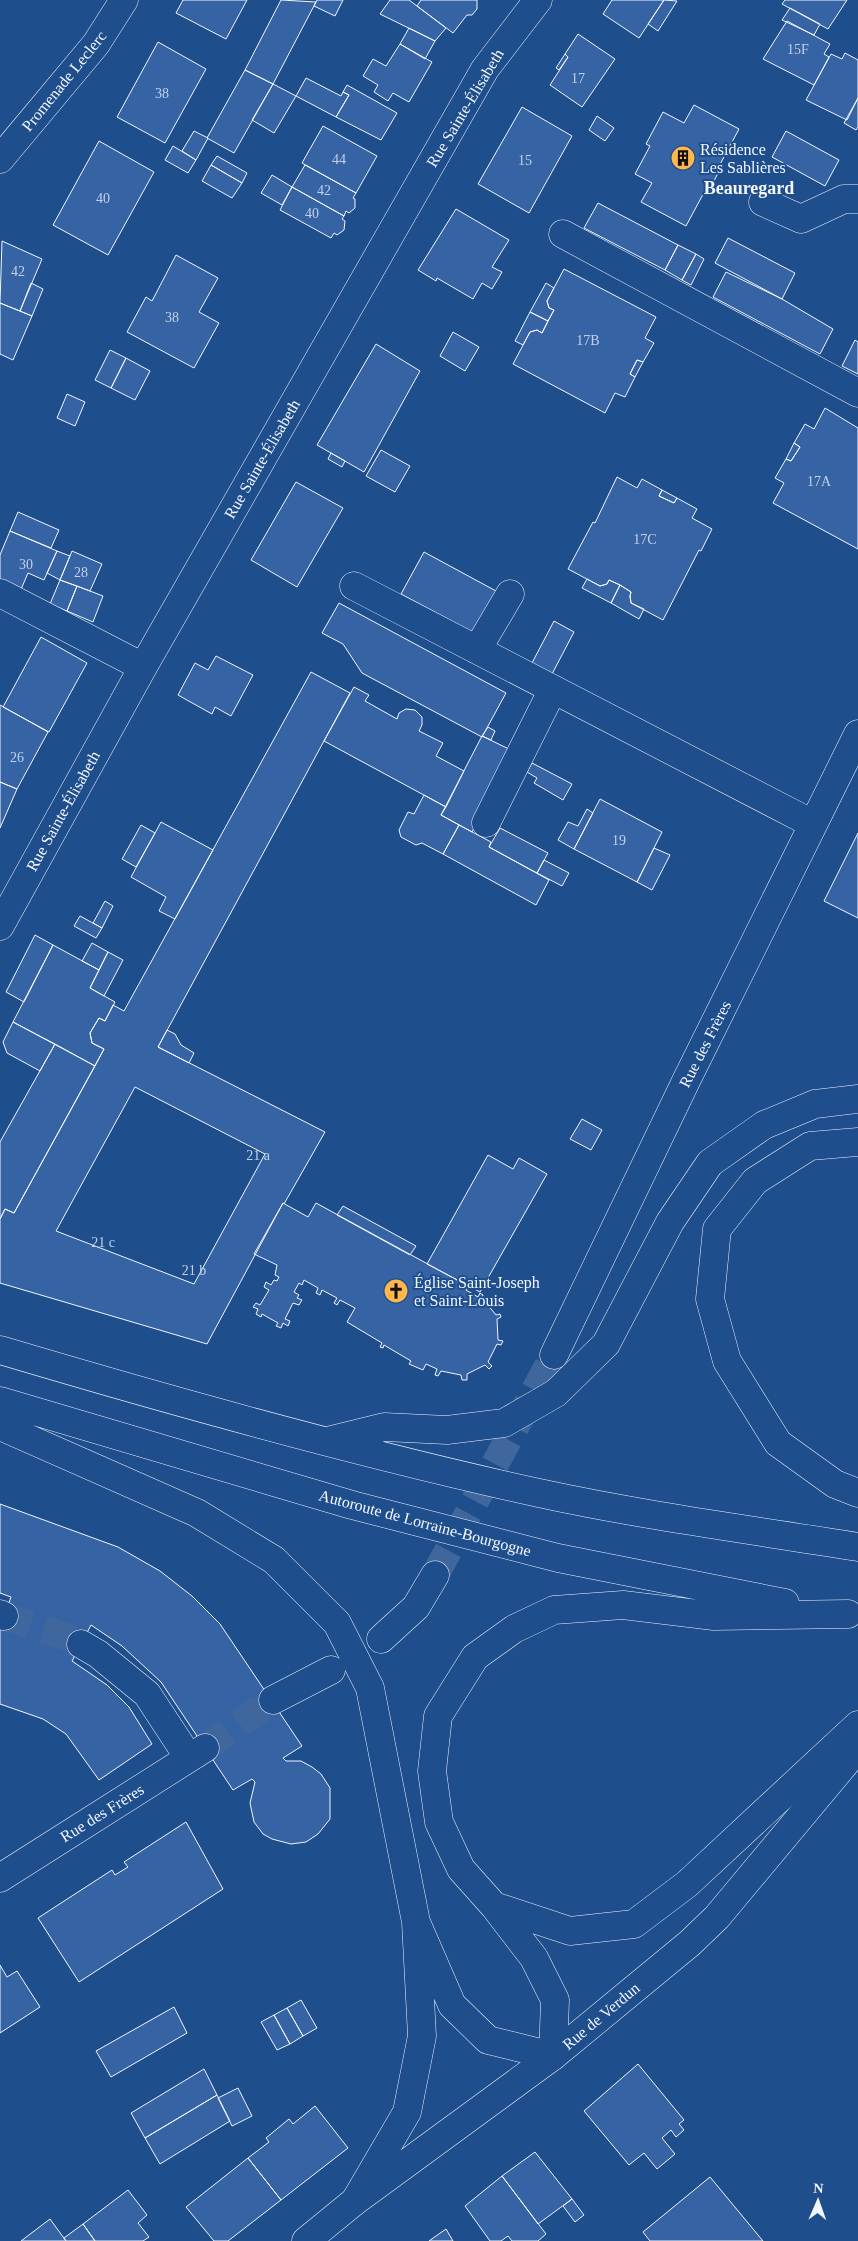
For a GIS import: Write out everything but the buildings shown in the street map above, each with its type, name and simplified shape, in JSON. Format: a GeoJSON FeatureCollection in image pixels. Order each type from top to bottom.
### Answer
{"type":"FeatureCollection","features":[{"type":"Feature","properties":{"kind":"main road","name":"Promenade Leclerc"},"geometry":{"type":"LineString","coordinates":[[0,159],[96,44],[124,0]]}},
{"type":"Feature","properties":{"kind":"main road","name":"Rue Sainte-Élisabeth"},"geometry":{"type":"LineString","coordinates":[[0,926],[143,667],[485,69],[538,0]]}},
{"type":"Feature","properties":{"kind":"main road"},"geometry":{"type":"LineString","coordinates":[[764,202],[801,219],[844,199],[858,199]]}},
{"type":"Feature","properties":{"kind":"main road"},"geometry":{"type":"LineString","coordinates":[[563,234],[858,393]]}},
{"type":"Feature","properties":{"kind":"main road"},"geometry":{"type":"LineString","coordinates":[[354,586],[813,824]]}},
{"type":"Feature","properties":{"kind":"main road"},"geometry":{"type":"LineString","coordinates":[[0,593],[143,667]]}},
{"type":"Feature","properties":{"kind":"main road"},"geometry":{"type":"LineString","coordinates":[[477,650],[510,594]]}},
{"type":"Feature","properties":{"kind":"main road"},"geometry":{"type":"LineString","coordinates":[[486,823],[553,689]]}},
{"type":"Feature","properties":{"kind":"main road","name":"Rue des Frères"},"geometry":{"type":"LineString","coordinates":[[554,1355],[858,734]]}},
{"type":"Feature","properties":{"kind":"main road"},"geometry":{"type":"LineString","coordinates":[[323,1442],[384,1427],[447,1430],[504,1423],[556,1393],[606,1344],[670,1222],[710,1163],[764,1125],[815,1104],[858,1099]]}},
{"type":"Feature","properties":{"kind":"main road"},"geometry":{"type":"LineString","coordinates":[[858,1142],[810,1146],[755,1181],[717,1229],[710,1299],[727,1361],[778,1443],[835,1484],[858,1493]]}},
{"type":"Feature","properties":{"kind":"main road"},"geometry":{"type":"LineString","coordinates":[[0,1350],[162,1398],[323,1442],[541,1493],[680,1519],[858,1547]]}},
{"type":"Feature","properties":{"kind":"main road","name":"Autoroute de Lorraine-Bourgogne"},"geometry":{"type":"LineString","coordinates":[[0,1401],[352,1505],[558,1558],[719,1591],[853,1615]]}},
{"type":"Feature","properties":{"kind":"main road"},"geometry":{"type":"LineString","coordinates":[[0,1426],[197,1513],[274,1560],[337,1624],[370,1688],[416,1922],[422,2036],[406,2112],[355,2201]]}},
{"type":"Feature","properties":{"kind":"main road"},"geometry":{"type":"LineString","coordinates":[[381,1639],[416,1607],[435,1575]]}},
{"type":"Feature","properties":{"kind":"main road"},"geometry":{"type":"LineString","coordinates":[[416,1922],[452,2005],[488,2040],[552,2056],[555,2000],[534,1958],[494,1906],[461,1869],[439,1822],[432,1771],[438,1716],[475,1657],[514,1628],[554,1610],[623,1605],[714,1616],[853,1615]]}},
{"type":"Feature","properties":{"kind":"main road","name":"Rue des Frères"},"geometry":{"type":"LineString","coordinates":[[0,1878],[197,1753],[147,1694],[98,1654],[81,1644]]}},
{"type":"Feature","properties":{"kind":"main road"},"geometry":{"type":"LineString","coordinates":[[273,1700],[332,1670]]}},
{"type":"Feature","properties":{"kind":"main road"},"geometry":{"type":"LineString","coordinates":[[494,1906],[570,1930],[634,1924],[687,1884],[858,1726]]}},
{"type":"Feature","properties":{"kind":"main road","name":"Rue de Verdun"},"geometry":{"type":"LineString","coordinates":[[306,2241],[355,2201],[552,2056],[690,1943],[717,1917],[858,1748]]}},
{"type":"Feature","properties":{"kind":"tunnel"},"geometry":{"type":"LineString","coordinates":[[435,1575],[554,1355]]}},
{"type":"Feature","properties":{"kind":"tunnel"},"geometry":{"type":"LineString","coordinates":[[4,1616],[70,1638],[81,1644]]}},
{"type":"Feature","properties":{"kind":"tunnel"},"geometry":{"type":"LineString","coordinates":[[205,1748],[273,1700]]}},
{"type":"Feature","properties":{"kind":"place","name":"Résidence Les Sablières"},"geometry":{"type":"Point","coordinates":[683,158]}},
{"type":"Feature","properties":{"kind":"place","name":"Église Saint-Joseph et Saint-Louis"},"geometry":{"type":"Point","coordinates":[396,1291]}},
{"type":"Feature","properties":{"kind":"district","name":"Beauregard"},"geometry":{"type":"Point","coordinates":[749,188]}}]}
